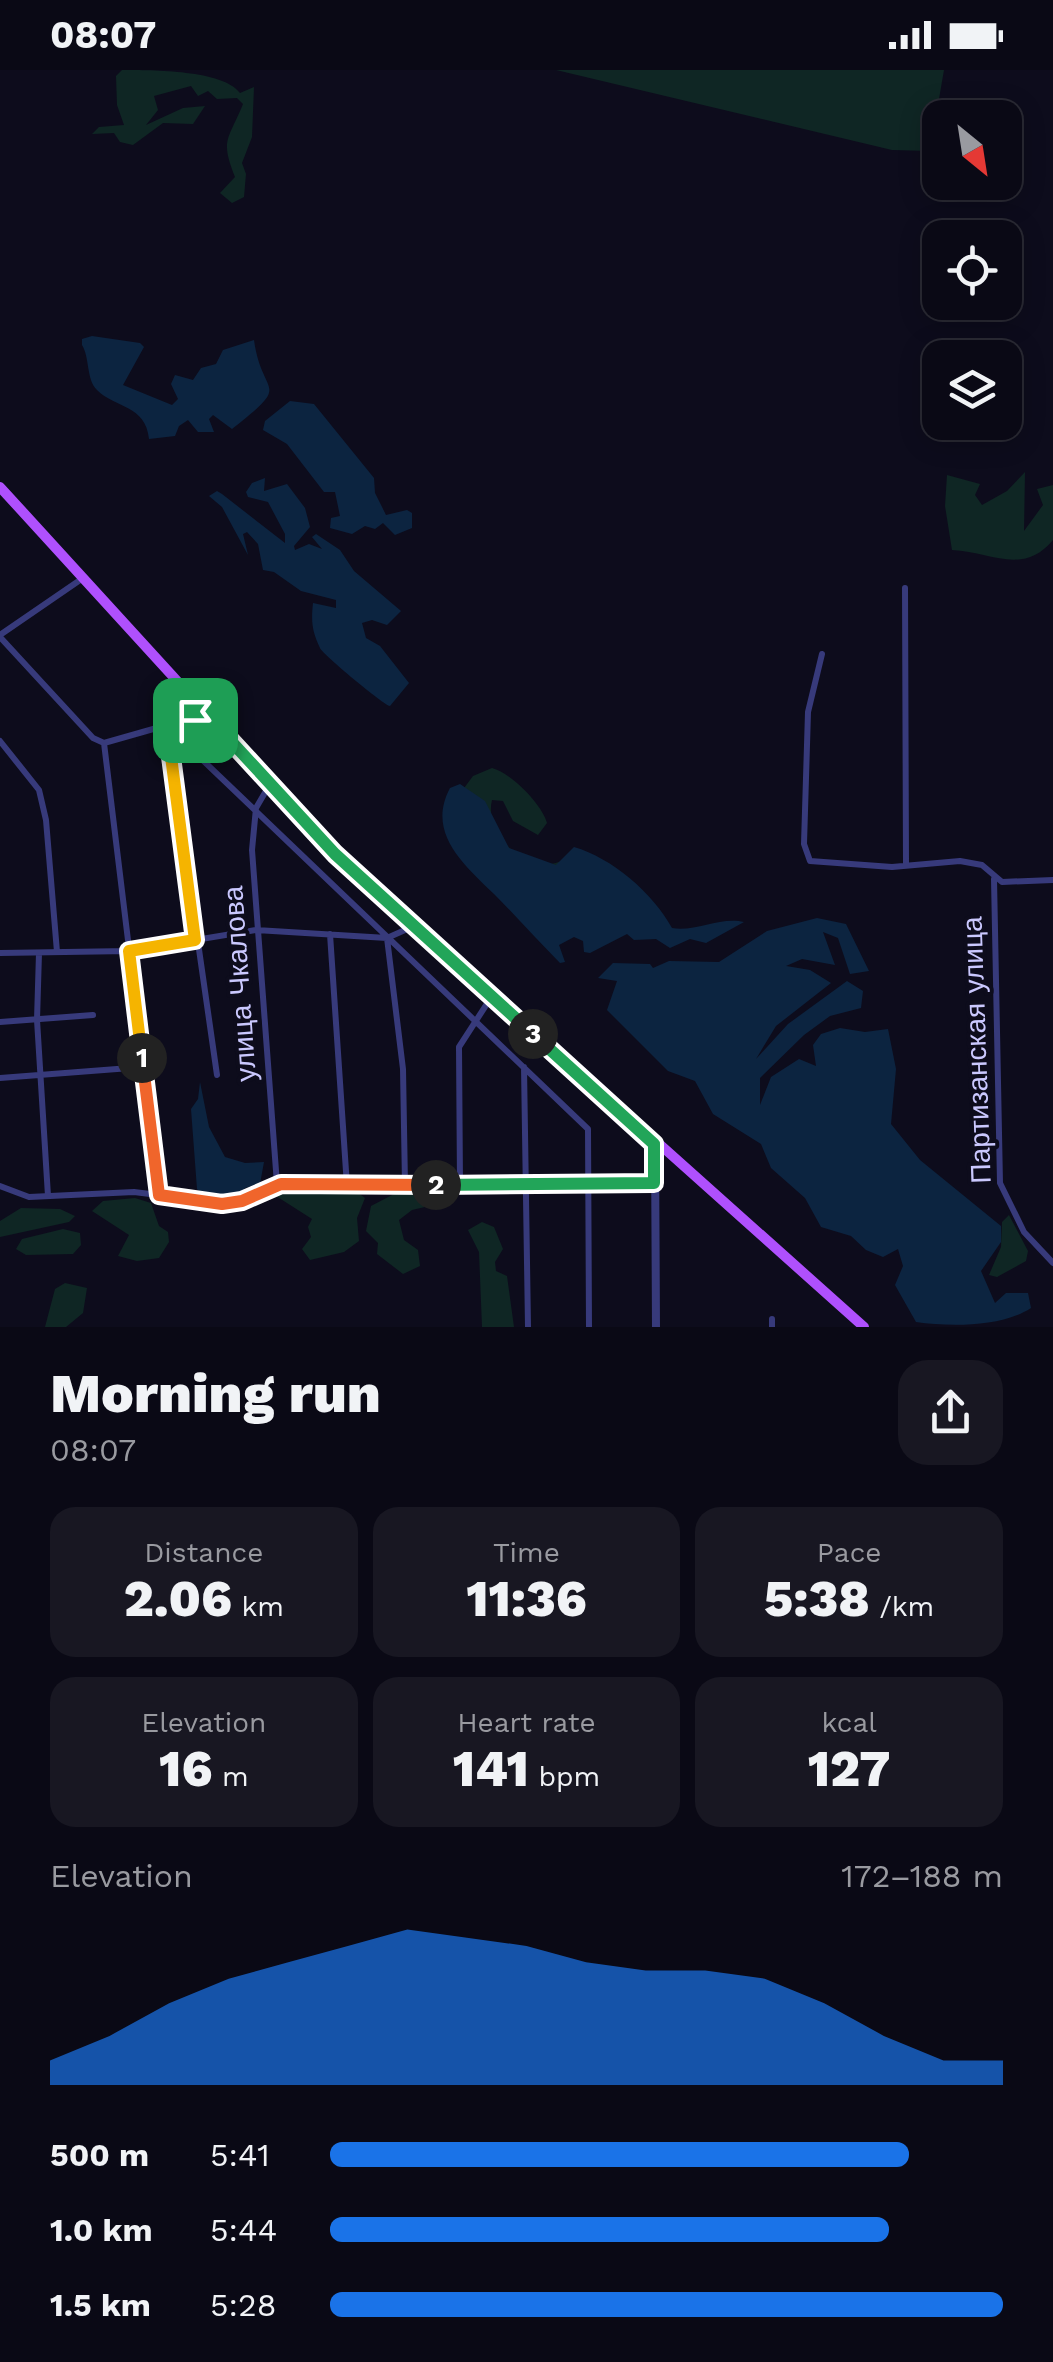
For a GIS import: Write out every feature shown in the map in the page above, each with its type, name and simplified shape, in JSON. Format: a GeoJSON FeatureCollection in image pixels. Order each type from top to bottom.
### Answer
{"type":"FeatureCollection","features":[{"type":"Feature","properties":{"kind":"main road"},"geometry":{"type":"LineString","coordinates":[[0,486],[335,854],[654,1144],[864,1327]]}},
{"type":"Feature","properties":{"kind":"street"},"geometry":{"type":"LineString","coordinates":[[83,578],[0,636],[94,738],[104,744],[206,714]]}},
{"type":"Feature","properties":{"kind":"street"},"geometry":{"type":"LineString","coordinates":[[904,588],[906,865]]}},
{"type":"Feature","properties":{"kind":"street"},"geometry":{"type":"LineString","coordinates":[[822,654],[821,674],[808,712],[805,854],[810,861],[906,865],[960,861],[982,864],[994,878],[1053,880]]}},
{"type":"Feature","properties":{"kind":"street"},"geometry":{"type":"LineString","coordinates":[[167,726],[588,1129],[589,1327]]}},
{"type":"Feature","properties":{"kind":"street"},"geometry":{"type":"LineString","coordinates":[[167,726],[217,1075]]}},
{"type":"Feature","properties":{"kind":"street"},"geometry":{"type":"LineString","coordinates":[[0,740],[39,790],[46,820],[58,952]]}},
{"type":"Feature","properties":{"kind":"street"},"geometry":{"type":"LineString","coordinates":[[104,744],[159,1195]]}},
{"type":"Feature","properties":{"kind":"street","name":"улица Чкалова"},"geometry":{"type":"LineString","coordinates":[[270,784],[256,808],[252,850],[277,1184]]}},
{"type":"Feature","properties":{"kind":"street","name":"Партизанская улица"},"geometry":{"type":"LineString","coordinates":[[994,878],[1000,1184],[1004,1199],[1024,1232],[1053,1263]]}},
{"type":"Feature","properties":{"kind":"street"},"geometry":{"type":"LineString","coordinates":[[0,954],[129,951],[256,930],[387,938],[414,926]]}},
{"type":"Feature","properties":{"kind":"street"},"geometry":{"type":"LineString","coordinates":[[330,934],[346,1186]]}},
{"type":"Feature","properties":{"kind":"street"},"geometry":{"type":"LineString","coordinates":[[387,938],[403,1069],[405,1186]]}},
{"type":"Feature","properties":{"kind":"street"},"geometry":{"type":"LineString","coordinates":[[39,953],[37,1020],[48,1196]]}},
{"type":"Feature","properties":{"kind":"street"},"geometry":{"type":"LineString","coordinates":[[460,1185],[459,1047],[492,996]]}},
{"type":"Feature","properties":{"kind":"street"},"geometry":{"type":"LineString","coordinates":[[0,1022],[93,1016]]}},
{"type":"Feature","properties":{"kind":"street"},"geometry":{"type":"LineString","coordinates":[[524,1066],[528,1327]]}},
{"type":"Feature","properties":{"kind":"street"},"geometry":{"type":"LineString","coordinates":[[0,1078],[143,1067]]}},
{"type":"Feature","properties":{"kind":"street"},"geometry":{"type":"LineString","coordinates":[[654,1144],[656,1327]]}},
{"type":"Feature","properties":{"kind":"street"},"geometry":{"type":"LineString","coordinates":[[0,1186],[29,1197],[134,1192],[235,1203],[277,1184],[654,1183]]}},
{"type":"Feature","properties":{"kind":"green space"},"geometry":{"type":"Polygon","coordinates":[[[122,70],[203,76],[231,85],[240,93],[254,87],[252,137],[242,163],[246,174],[244,197],[232,203],[220,193],[235,177],[227,147],[243,104],[237,98],[217,99],[208,91],[198,96],[191,86],[154,96],[158,110],[146,125],[183,108],[205,106],[193,124],[163,123],[133,145],[120,142],[114,133],[92,134],[99,127],[124,125],[117,105],[116,76],[122,70]]]}},
{"type":"Feature","properties":{"kind":"green space"},"geometry":{"type":"Polygon","coordinates":[[[556,70],[944,70],[939,100],[922,100],[922,151],[892,150],[556,70]]]}},
{"type":"Feature","properties":{"kind":"green space"},"geometry":{"type":"Polygon","coordinates":[[[1025,472],[1024,531],[1043,505],[1037,489],[1053,485],[1053,540],[1042,551],[1018,560],[952,550],[945,506],[947,475],[980,484],[975,495],[982,505],[1007,491],[1025,472]]]}},
{"type":"Feature","properties":{"kind":"green space"},"geometry":{"type":"Polygon","coordinates":[[[492,768],[526,791],[547,823],[538,835],[513,821],[503,801],[492,800],[491,813],[502,840],[525,859],[538,864],[565,859],[573,915],[453,803],[473,776],[492,768]]]}},
{"type":"Feature","properties":{"kind":"green space"},"geometry":{"type":"Polygon","coordinates":[[[290,1189],[349,1190],[365,1198],[357,1218],[359,1241],[344,1252],[310,1260],[302,1249],[311,1237],[308,1227],[312,1219],[276,1196],[290,1189]]]}},
{"type":"Feature","properties":{"kind":"green space"},"geometry":{"type":"Polygon","coordinates":[[[445,1193],[446,1202],[412,1210],[399,1220],[404,1240],[418,1250],[420,1266],[403,1274],[377,1254],[378,1243],[366,1231],[371,1206],[394,1194],[445,1193]]]}},
{"type":"Feature","properties":{"kind":"green space"},"geometry":{"type":"Polygon","coordinates":[[[135,1198],[151,1203],[159,1226],[168,1232],[169,1242],[159,1258],[137,1261],[118,1256],[129,1235],[92,1211],[103,1201],[135,1198]]]}},
{"type":"Feature","properties":{"kind":"green space"},"geometry":{"type":"Polygon","coordinates":[[[21,1208],[60,1209],[75,1216],[69,1222],[0,1237],[0,1221],[21,1208]]]}},
{"type":"Feature","properties":{"kind":"green space"},"geometry":{"type":"Polygon","coordinates":[[[1009,1215],[1028,1251],[1026,1261],[997,1277],[989,1275],[1001,1247],[1002,1222],[1009,1215]]]}},
{"type":"Feature","properties":{"kind":"green space"},"geometry":{"type":"Polygon","coordinates":[[[482,1222],[494,1227],[503,1249],[495,1262],[496,1271],[507,1276],[514,1327],[482,1327],[479,1252],[468,1230],[482,1222]]]}},
{"type":"Feature","properties":{"kind":"green space"},"geometry":{"type":"Polygon","coordinates":[[[63,1229],[80,1233],[81,1245],[73,1254],[26,1255],[16,1249],[22,1239],[63,1229]]]}},
{"type":"Feature","properties":{"kind":"green space"},"geometry":{"type":"Polygon","coordinates":[[[65,1283],[87,1288],[83,1313],[66,1327],[45,1327],[55,1289],[65,1283]]]}},
{"type":"Feature","properties":{"kind":"water"},"geometry":{"type":"Polygon","coordinates":[[[92,336],[140,343],[144,347],[123,385],[172,405],[178,399],[171,384],[175,375],[193,380],[201,368],[216,364],[223,350],[254,340],[268,395],[232,429],[213,415],[209,419],[214,432],[198,432],[188,420],[179,426],[175,436],[149,439],[147,428],[136,413],[104,396],[94,385],[82,345],[82,339],[92,336]]]}},
{"type":"Feature","properties":{"kind":"water"},"geometry":{"type":"Polygon","coordinates":[[[290,401],[314,404],[374,478],[375,493],[386,515],[407,510],[412,513],[412,528],[395,535],[383,523],[375,529],[365,526],[352,534],[330,528],[331,518],[340,516],[335,492],[324,492],[287,444],[263,430],[265,421],[290,401]]]}},
{"type":"Feature","properties":{"kind":"water"},"geometry":{"type":"Polygon","coordinates":[[[265,478],[264,491],[287,484],[305,508],[310,527],[294,546],[295,550],[309,544],[322,549],[312,537],[316,534],[340,550],[354,571],[401,611],[387,625],[372,620],[362,623],[366,638],[380,646],[409,683],[390,706],[320,648],[313,626],[313,603],[336,608],[336,600],[301,591],[274,572],[263,570],[258,544],[247,532],[243,534],[248,555],[222,507],[209,496],[217,491],[222,494],[285,543],[285,534],[268,502],[248,497],[246,492],[252,483],[265,478]]]}},
{"type":"Feature","properties":{"kind":"water"},"geometry":{"type":"Polygon","coordinates":[[[460,784],[485,801],[509,848],[556,865],[574,847],[603,859],[654,902],[672,928],[744,922],[706,943],[690,939],[670,948],[656,939],[634,940],[627,934],[590,953],[584,952],[583,941],[574,937],[559,945],[565,962],[560,963],[471,872],[452,847],[445,834],[444,804],[450,788],[460,784]]]}},
{"type":"Feature","properties":{"kind":"water"},"geometry":{"type":"Polygon","coordinates":[[[817,918],[846,924],[869,971],[850,974],[838,938],[823,932],[835,965],[802,959],[786,966],[810,970],[831,983],[776,1026],[756,1059],[788,1024],[847,981],[863,991],[861,1008],[830,1016],[804,1035],[760,1078],[760,1105],[771,1077],[799,1059],[816,1066],[813,1045],[821,1034],[840,1028],[865,1032],[888,1029],[896,1069],[891,1124],[920,1160],[1001,1226],[1001,1242],[981,1271],[995,1303],[1006,1293],[1028,1293],[1031,1308],[1006,1319],[976,1324],[916,1322],[895,1285],[903,1266],[898,1249],[883,1257],[866,1250],[851,1236],[821,1227],[805,1198],[771,1168],[761,1144],[713,1114],[695,1081],[668,1071],[607,1010],[617,981],[598,978],[613,963],[650,964],[653,968],[669,961],[719,962],[767,931],[817,918]]]}},
{"type":"Feature","properties":{"kind":"water"},"geometry":{"type":"Polygon","coordinates":[[[200,1082],[209,1127],[225,1157],[245,1163],[264,1162],[260,1184],[245,1188],[236,1198],[215,1193],[203,1195],[197,1189],[191,1109],[198,1099],[200,1082]]]}},
{"type":"Feature","properties":{"kind":"route"},"geometry":{"type":"LineString","coordinates":[[206,714],[335,854],[654,1144],[654,1183],[277,1184],[242,1201],[222,1204],[159,1195],[129,951],[195,940],[167,726],[195,720],[206,714]]}}]}
